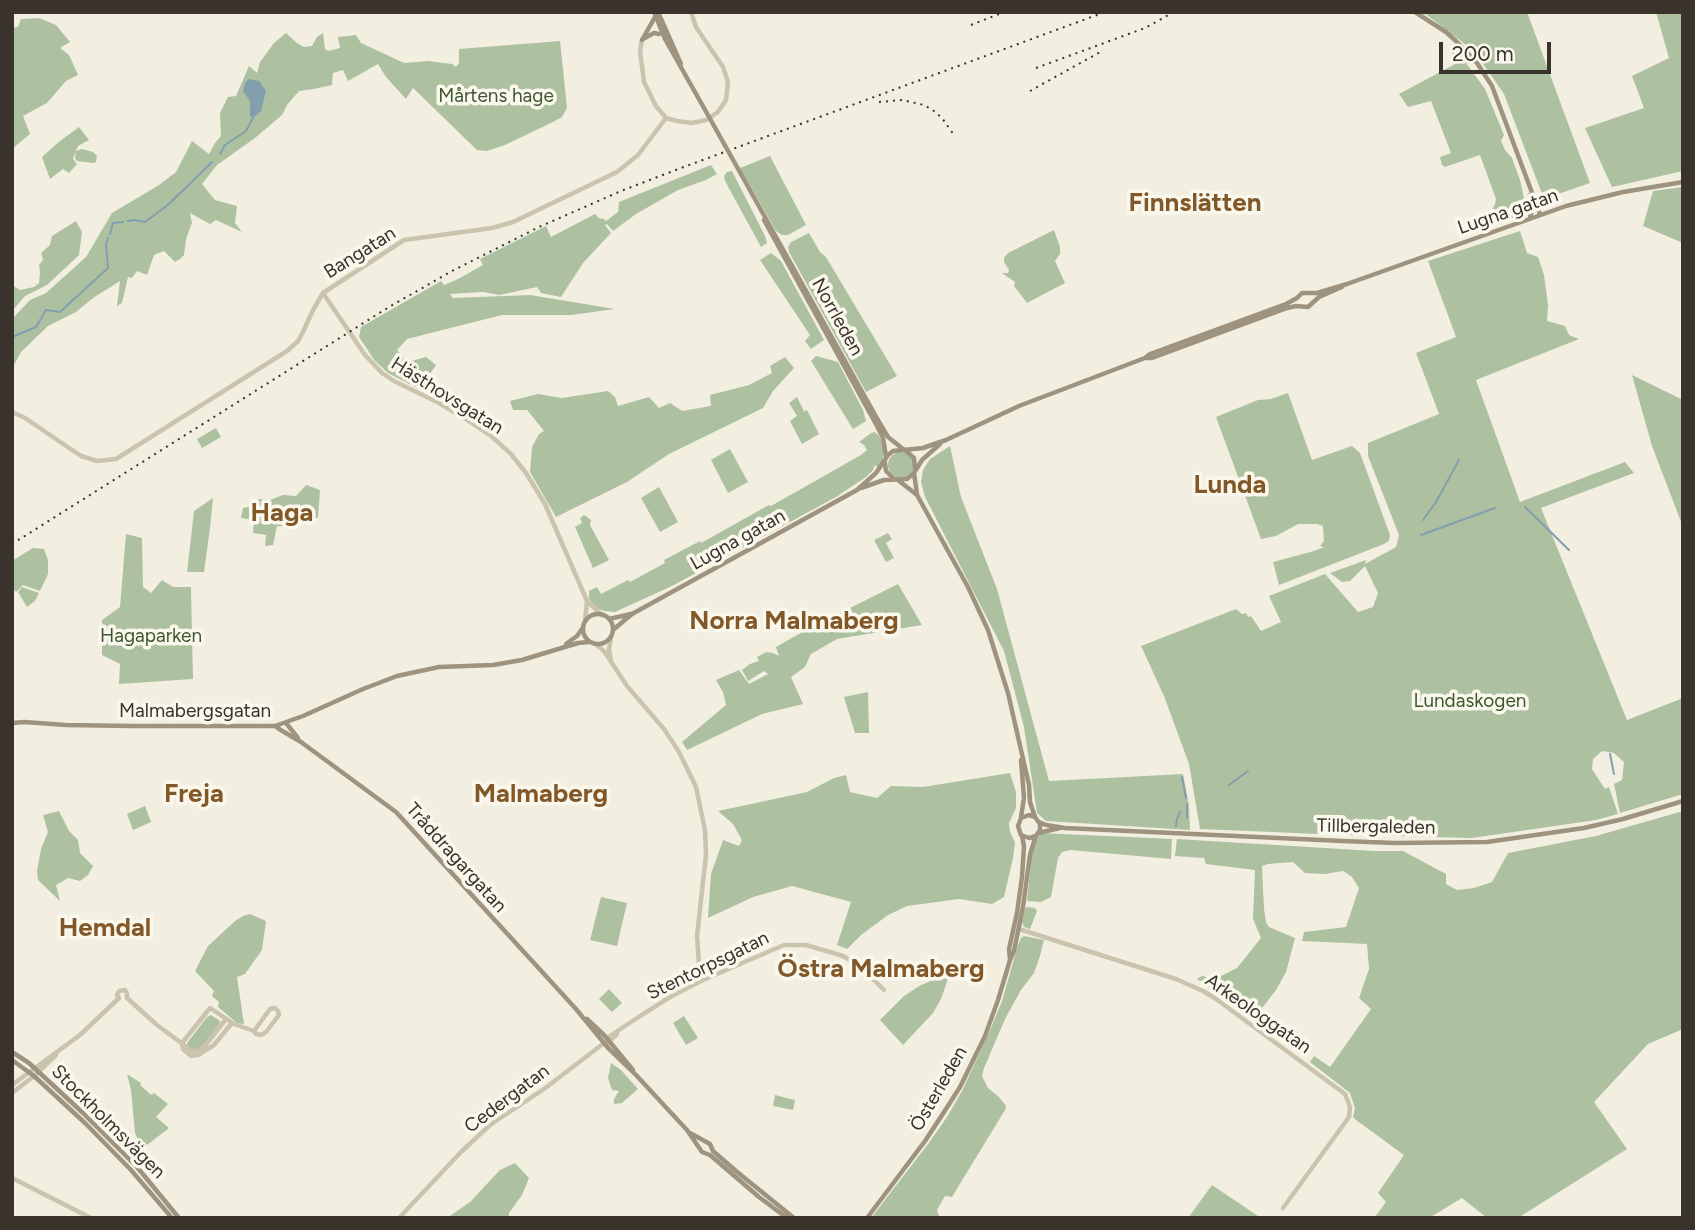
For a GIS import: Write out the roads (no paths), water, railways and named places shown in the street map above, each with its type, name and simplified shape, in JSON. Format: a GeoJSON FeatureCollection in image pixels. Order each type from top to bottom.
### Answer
{"type":"FeatureCollection","features":[{"type":"Feature","properties":{"kind":"main road"},"geometry":{"type":"LineString","coordinates":[[1415,12],[1446,32],[1477,63],[1497,97],[1540,214]]}},
{"type":"Feature","properties":{"kind":"main road"},"geometry":{"type":"LineString","coordinates":[[642,40],[656,13]]}},
{"type":"Feature","properties":{"kind":"main road","name":"Norrleden"},"geometry":{"type":"LineString","coordinates":[[656,13],[665,39],[879,422],[888,437],[904,449]]}},
{"type":"Feature","properties":{"kind":"main road","name":"Norrleden"},"geometry":{"type":"LineString","coordinates":[[656,13],[687,78]]}},
{"type":"Feature","properties":{"kind":"main road"},"geometry":{"type":"LineString","coordinates":[[642,40],[654,33],[659,34]]}},
{"type":"Feature","properties":{"kind":"main road"},"geometry":{"type":"LineString","coordinates":[[1527,180],[1533,208],[1530,218]]}},
{"type":"Feature","properties":{"kind":"main road","name":"Lugna gatan"},"geometry":{"type":"LineString","coordinates":[[1309,293],[1347,284],[1540,214],[1603,196],[1683,182]]}},
{"type":"Feature","properties":{"kind":"main road","name":"Norrleden"},"geometry":{"type":"LineString","coordinates":[[752,194],[751,197],[880,432],[886,458]]}},
{"type":"Feature","properties":{"kind":"main road","name":"Lugna gatan"},"geometry":{"type":"LineString","coordinates":[[1312,302],[1347,284]]}},
{"type":"Feature","properties":{"kind":"main road"},"geometry":{"type":"LineString","coordinates":[[917,495],[886,471],[886,458],[893,451],[923,448],[946,440],[1019,406],[1286,304],[1302,293],[1309,293],[1312,298],[1308,307],[1287,308],[1152,358],[1145,358]]}},
{"type":"Feature","properties":{"kind":"main road"},"geometry":{"type":"LineString","coordinates":[[1297,298],[1300,306]]}},
{"type":"Feature","properties":{"kind":"main road"},"geometry":{"type":"LineString","coordinates":[[896,480],[907,479],[930,452],[946,440]]}},
{"type":"Feature","properties":{"kind":"main road"},"geometry":{"type":"LineString","coordinates":[[904,449],[916,462],[914,472],[917,495],[968,587],[988,630],[1009,694],[1029,785],[1030,802],[1040,827],[1037,834],[1029,838],[1021,835],[1017,826],[1024,798],[1020,745]]}},
{"type":"Feature","properties":{"kind":"main road","name":"Lugna gatan"},"geometry":{"type":"LineString","coordinates":[[857,489],[876,472],[886,458]]}},
{"type":"Feature","properties":{"kind":"main road","name":"Lugna gatan"},"geometry":{"type":"LineString","coordinates":[[613,630],[632,614],[857,489],[883,480],[896,480]]}},
{"type":"Feature","properties":{"kind":"main road"},"geometry":{"type":"LineString","coordinates":[[594,614],[609,619],[613,630],[611,638],[597,645],[589,642],[582,629],[584,621],[594,614]]}},
{"type":"Feature","properties":{"kind":"main road","name":"Lugna gatan"},"geometry":{"type":"LineString","coordinates":[[609,619],[632,614]]}},
{"type":"Feature","properties":{"kind":"main road","name":"Malmabergsgatan"},"geometry":{"type":"LineString","coordinates":[[563,647],[582,629]]}},
{"type":"Feature","properties":{"kind":"main road","name":"Malmabergsgatan"},"geometry":{"type":"LineString","coordinates":[[12,721],[66,725],[275,726],[397,676],[439,667],[493,665],[522,660],[589,642]]}},
{"type":"Feature","properties":{"kind":"main road","name":"Tråddragargatan"},"geometry":{"type":"LineString","coordinates":[[286,723],[301,741]]}},
{"type":"Feature","properties":{"kind":"main road","name":"Tråddragargatan"},"geometry":{"type":"LineString","coordinates":[[275,726],[301,741],[396,812],[687,1130],[702,1152],[712,1153],[794,1218]]}},
{"type":"Feature","properties":{"kind":"main road","name":"Tillbergaleden"},"geometry":{"type":"LineString","coordinates":[[1037,819],[1046,825],[1065,828],[1395,843],[1487,842],[1584,828],[1683,801]]}},
{"type":"Feature","properties":{"kind":"main road"},"geometry":{"type":"LineString","coordinates":[[1021,818],[1029,815],[1037,819]]}},
{"type":"Feature","properties":{"kind":"main road","name":"Tillbergaleden"},"geometry":{"type":"LineString","coordinates":[[1037,834],[1065,828]]}},
{"type":"Feature","properties":{"kind":"main road","name":"Österleden"},"geometry":{"type":"LineString","coordinates":[[867,1218],[925,1141],[960,1087],[985,1035],[1010,960],[1030,855],[1037,834]]}},
{"type":"Feature","properties":{"kind":"main road","name":"Österleden"},"geometry":{"type":"LineString","coordinates":[[1016,929],[1024,846],[1021,835]]}},
{"type":"Feature","properties":{"kind":"main road","name":"Stockholmsvägen"},"geometry":{"type":"LineString","coordinates":[[12,1052],[83,1113],[137,1167],[179,1218]]}},
{"type":"Feature","properties":{"kind":"main road","name":"Stockholmsvägen"},"geometry":{"type":"LineString","coordinates":[[12,1060],[32,1074],[85,1123],[124,1162],[172,1218]]}},
{"type":"Feature","properties":{"kind":"main road","name":"Tråddragargatan"},"geometry":{"type":"LineString","coordinates":[[687,1130],[712,1146],[712,1153],[759,1197],[787,1218]]}},
{"type":"Feature","properties":{"kind":"main road"},"geometry":{"type":"LineString","coordinates":[[699,1146],[705,1141]]}},
{"type":"Feature","properties":{"kind":"street"},"geometry":{"type":"LineString","coordinates":[[642,40],[640,51],[644,82],[653,102],[666,118],[685,123],[699,122],[713,116],[726,100],[728,82],[723,66],[696,27],[691,12]]}},
{"type":"Feature","properties":{"kind":"street"},"geometry":{"type":"LineString","coordinates":[[659,34],[665,39]]}},
{"type":"Feature","properties":{"kind":"street","name":"Bangatan"},"geometry":{"type":"LineString","coordinates":[[12,412],[81,456],[97,461],[116,459],[287,351],[298,341],[323,293],[404,240],[508,224],[617,172],[638,155],[666,118]]}},
{"type":"Feature","properties":{"kind":"street","name":"Hästhovsgatan"},"geometry":{"type":"LineString","coordinates":[[323,293],[365,355],[383,373],[478,427],[517,462],[545,504],[587,601],[602,615]]}},
{"type":"Feature","properties":{"kind":"street"},"geometry":{"type":"LineString","coordinates":[[584,621],[587,601]]}},
{"type":"Feature","properties":{"kind":"street"},"geometry":{"type":"LineString","coordinates":[[611,638],[611,661]]}},
{"type":"Feature","properties":{"kind":"street"},"geometry":{"type":"LineString","coordinates":[[597,645],[669,737],[696,788],[705,830],[706,855],[697,936],[703,980]]}},
{"type":"Feature","properties":{"kind":"street","name":"Arkeologgatan"},"geometry":{"type":"LineString","coordinates":[[1016,929],[1176,979],[1203,991],[1345,1094],[1350,1107],[1349,1117],[1283,1208]]}},
{"type":"Feature","properties":{"kind":"street","name":"Stentorpsgatan"},"geometry":{"type":"LineString","coordinates":[[606,1042],[657,1004],[703,980],[784,945],[817,947],[853,961],[884,990]]}},
{"type":"Feature","properties":{"kind":"street"},"geometry":{"type":"LineString","coordinates":[[119,998],[121,989],[126,991],[127,998],[192,1051],[201,1050],[226,1019]]}},
{"type":"Feature","properties":{"kind":"street"},"geometry":{"type":"LineString","coordinates":[[119,998],[127,998]]}},
{"type":"Feature","properties":{"kind":"street"},"geometry":{"type":"LineString","coordinates":[[12,1093],[119,998]]}},
{"type":"Feature","properties":{"kind":"street"},"geometry":{"type":"LineString","coordinates":[[182,1044],[210,1008],[232,1023],[259,1035],[264,1035],[279,1015],[277,1010],[270,1009],[254,1031]]}},
{"type":"Feature","properties":{"kind":"street"},"geometry":{"type":"LineString","coordinates":[[182,1044],[183,1049],[191,1056],[198,1055],[214,1045],[232,1023]]}},
{"type":"Feature","properties":{"kind":"street","name":"Cedergatan"},"geometry":{"type":"LineString","coordinates":[[399,1218],[490,1125],[544,1089],[606,1042]]}},
{"type":"Feature","properties":{"kind":"street"},"geometry":{"type":"LineString","coordinates":[[12,1085],[32,1074]]}},
{"type":"Feature","properties":{"kind":"street"},"geometry":{"type":"LineString","coordinates":[[12,1178],[90,1218]]}},
{"type":"Feature","properties":{"kind":"water"},"geometry":{"type":"Polygon","coordinates":[[[249,79],[259,81],[266,91],[261,111],[253,118],[250,116],[250,101],[243,91],[249,79]]]}},
{"type":"Feature","properties":{"kind":"waterway"},"geometry":{"type":"LineString","coordinates":[[220,154],[225,145],[246,131],[253,118]]}},
{"type":"Feature","properties":{"kind":"waterway"},"geometry":{"type":"LineString","coordinates":[[128,221],[145,222],[169,204],[212,162]]}},
{"type":"Feature","properties":{"kind":"waterway"},"geometry":{"type":"LineString","coordinates":[[110,234],[113,223],[123,222]]}},
{"type":"Feature","properties":{"kind":"waterway"},"geometry":{"type":"LineString","coordinates":[[12,337],[36,327],[46,310],[60,312],[108,268],[108,238]]}},
{"type":"Feature","properties":{"kind":"waterway"},"geometry":{"type":"LineString","coordinates":[[1423,520],[1459,460]]}},
{"type":"Feature","properties":{"kind":"waterway"},"geometry":{"type":"LineString","coordinates":[[1525,507],[1569,550]]}},
{"type":"Feature","properties":{"kind":"waterway"},"geometry":{"type":"LineString","coordinates":[[1421,535],[1495,508]]}},
{"type":"Feature","properties":{"kind":"waterway"},"geometry":{"type":"LineString","coordinates":[[1610,754],[1614,774]]}},
{"type":"Feature","properties":{"kind":"waterway"},"geometry":{"type":"LineString","coordinates":[[1229,785],[1248,771]]}},
{"type":"Feature","properties":{"kind":"waterway"},"geometry":{"type":"LineString","coordinates":[[1182,777],[1186,798]]}},
{"type":"Feature","properties":{"kind":"waterway"},"geometry":{"type":"LineString","coordinates":[[1187,804],[1187,818]]}},
{"type":"Feature","properties":{"kind":"waterway"},"geometry":{"type":"LineString","coordinates":[[1176,826],[1180,812]]}},
{"type":"Feature","properties":{"kind":"railway"},"geometry":{"type":"LineString","coordinates":[[971,25],[1004,12]]}},
{"type":"Feature","properties":{"kind":"railway"},"geometry":{"type":"LineString","coordinates":[[12,544],[389,307],[452,271],[539,227],[681,168],[1105,12]]}},
{"type":"Feature","properties":{"kind":"railway"},"geometry":{"type":"LineString","coordinates":[[1036,68],[1145,28],[1174,12]]}},
{"type":"Feature","properties":{"kind":"railway"},"geometry":{"type":"LineString","coordinates":[[1030,91],[1102,51]]}},
{"type":"Feature","properties":{"kind":"railway"},"geometry":{"type":"LineString","coordinates":[[879,102],[902,100],[924,105],[942,118],[954,135]]}},
{"type":"Feature","properties":{"kind":"district","name":"Finnslätten"},"geometry":{"type":"Point","coordinates":[1195,203]}},
{"type":"Feature","properties":{"kind":"district","name":"Lunda"},"geometry":{"type":"Point","coordinates":[1230,485]}},
{"type":"Feature","properties":{"kind":"district","name":"Haga"},"geometry":{"type":"Point","coordinates":[282,513]}},
{"type":"Feature","properties":{"kind":"district","name":"Norra Malmaberg"},"geometry":{"type":"Point","coordinates":[794,621]}},
{"type":"Feature","properties":{"kind":"district","name":"Freja"},"geometry":{"type":"Point","coordinates":[194,794]}},
{"type":"Feature","properties":{"kind":"district","name":"Malmaberg"},"geometry":{"type":"Point","coordinates":[541,794]}},
{"type":"Feature","properties":{"kind":"district","name":"Hemdal"},"geometry":{"type":"Point","coordinates":[105,928]}},
{"type":"Feature","properties":{"kind":"district","name":"Östra Malmaberg"},"geometry":{"type":"Point","coordinates":[881,969]}},
{"type":"Feature","properties":{"kind":"park label","name":"Mårtens hage"},"geometry":{"type":"Point","coordinates":[496,96]}},
{"type":"Feature","properties":{"kind":"park label","name":"Hagaparken"},"geometry":{"type":"Point","coordinates":[151,636]}},
{"type":"Feature","properties":{"kind":"park label","name":"Lundaskogen"},"geometry":{"type":"Point","coordinates":[1470,701]}}]}
